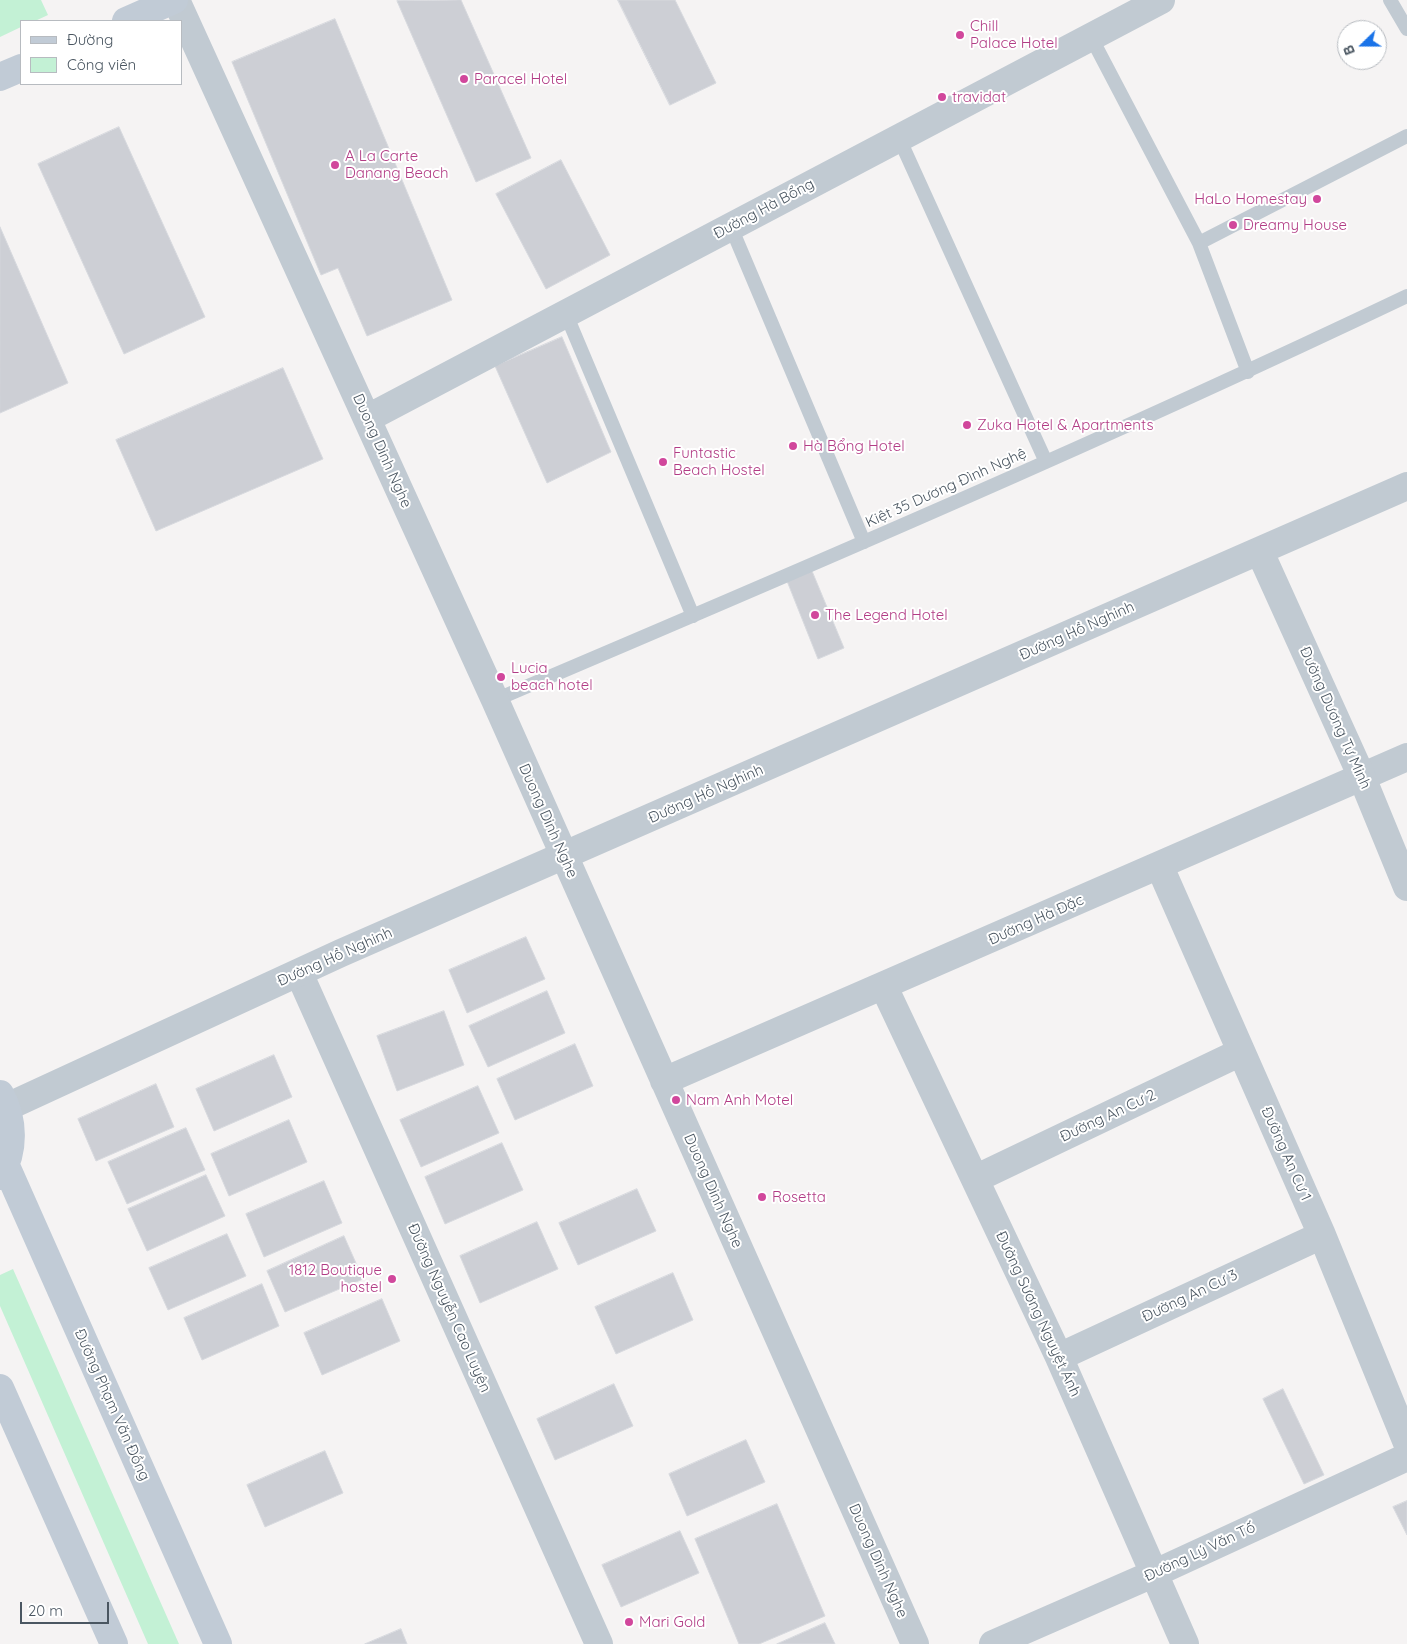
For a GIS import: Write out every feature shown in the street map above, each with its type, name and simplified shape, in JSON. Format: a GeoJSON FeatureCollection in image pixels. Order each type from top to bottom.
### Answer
{"type":"FeatureCollection","features":[{"type":"Feature","properties":{"kind":"main road"},"geometry":{"type":"LineString","coordinates":[[128,20],[175,0]]}},
{"type":"Feature","properties":{"kind":"main road"},"geometry":{"type":"LineString","coordinates":[[0,77],[20,68]]}},
{"type":"Feature","properties":{"kind":"main road"},"geometry":{"type":"LineString","coordinates":[[3,1171],[12,1137],[4,1100]]}},
{"type":"Feature","properties":{"kind":"main road","name":"Đường Phạm Văn Đồng"},"geometry":{"type":"LineString","coordinates":[[3,1171],[218,1644]]}},
{"type":"Feature","properties":{"kind":"main road"},"geometry":{"type":"LineString","coordinates":[[0,1388],[114,1644]]}},
{"type":"Feature","properties":{"kind":"street","name":"Duong Dinh Nghe"},"geometry":{"type":"LineString","coordinates":[[175,0],[368,418],[495,700],[915,1644]]}},
{"type":"Feature","properties":{"kind":"street","name":"Đường Hà Bổng"},"geometry":{"type":"LineString","coordinates":[[368,418],[1161,0]]}},
{"type":"Feature","properties":{"kind":"street","name":"Đường Hồ Nghinh"},"geometry":{"type":"LineString","coordinates":[[4,1100],[1260,552],[1407,486]]}},
{"type":"Feature","properties":{"kind":"street","name":"Đường Dương Tự Minh"},"geometry":{"type":"LineString","coordinates":[[1260,552],[1361,775],[1407,887]]}},
{"type":"Feature","properties":{"kind":"street","name":"Đường Hà Đặc"},"geometry":{"type":"LineString","coordinates":[[664,1081],[1160,867],[1361,775],[1407,757]]}},
{"type":"Feature","properties":{"kind":"street","name":"Đường An Cư 1"},"geometry":{"type":"LineString","coordinates":[[1160,867],[1322,1235],[1407,1443]]}},
{"type":"Feature","properties":{"kind":"street","name":"Đường Nguyễn Cao Luyện"},"geometry":{"type":"LineString","coordinates":[[298,973],[599,1644]]}},
{"type":"Feature","properties":{"kind":"street","name":"Đường Sương Nguyệt Ánh"},"geometry":{"type":"LineString","coordinates":[[884,987],[1059,1356],[1185,1644]]}},
{"type":"Feature","properties":{"kind":"street","name":"Đường An Cư 2"},"geometry":{"type":"LineString","coordinates":[[975,1179],[1241,1052]]}},
{"type":"Feature","properties":{"kind":"street","name":"Đường An Cư 3"},"geometry":{"type":"LineString","coordinates":[[1059,1356],[1322,1235]]}},
{"type":"Feature","properties":{"kind":"street","name":"Đường Lý Văn Tố"},"geometry":{"type":"LineString","coordinates":[[993,1644],[1153,1574],[1407,1457]]}},
{"type":"Feature","properties":{"kind":"lane"},"geometry":{"type":"LineString","coordinates":[[1390,0],[1407,29]]}},
{"type":"Feature","properties":{"kind":"lane"},"geometry":{"type":"LineString","coordinates":[[1091,37],[1199,243],[1248,372]]}},
{"type":"Feature","properties":{"kind":"lane"},"geometry":{"type":"LineString","coordinates":[[1199,243],[1407,136]]}},
{"type":"Feature","properties":{"kind":"lane"},"geometry":{"type":"LineString","coordinates":[[899,138],[1046,462]]}},
{"type":"Feature","properties":{"kind":"lane"},"geometry":{"type":"LineString","coordinates":[[730,227],[864,542]]}},
{"type":"Feature","properties":{"kind":"lane","name":"Kiệt 35 Dương Đình Nghệ"},"geometry":{"type":"LineString","coordinates":[[495,700],[1046,462],[1248,372],[1407,296]]}},
{"type":"Feature","properties":{"kind":"lane"},"geometry":{"type":"LineString","coordinates":[[566,314],[693,616]]}},
{"type":"Feature","properties":{"kind":"green space"},"geometry":{"type":"Polygon","coordinates":[[[0,0],[41,0],[48,15],[37,20],[20,20],[20,27],[0,37],[0,0]]]}},
{"type":"Feature","properties":{"kind":"green space"},"geometry":{"type":"Polygon","coordinates":[[[13,1269],[179,1644],[148,1644],[0,1306],[0,1275],[13,1269]]]}},
{"type":"Feature","properties":{"kind":"building","name":"Paracel Hotel"},"geometry":{"type":"Polygon","coordinates":[[[461,0],[531,158],[476,182],[397,1],[461,0]]]}},
{"type":"Feature","properties":{"kind":"building"},"geometry":{"type":"Polygon","coordinates":[[[618,0],[675,0],[716,83],[670,105],[618,0]]]}},
{"type":"Feature","properties":{"kind":"building","name":"A La Carte Danang Beach"},"geometry":{"type":"Polygon","coordinates":[[[335,19],[452,300],[367,336],[338,268],[321,275],[232,62],[335,19]]]}},
{"type":"Feature","properties":{"kind":"building"},"geometry":{"type":"Polygon","coordinates":[[[119,127],[205,317],[124,354],[38,164],[119,127]]]}},
{"type":"Feature","properties":{"kind":"building"},"geometry":{"type":"Polygon","coordinates":[[[561,160],[610,255],[546,289],[496,194],[561,160]]]}},
{"type":"Feature","properties":{"kind":"building"},"geometry":{"type":"Polygon","coordinates":[[[0,227],[68,383],[0,413],[0,227]]]}},
{"type":"Feature","properties":{"kind":"building"},"geometry":{"type":"Polygon","coordinates":[[[562,337],[611,452],[547,483],[495,366],[562,337]]]}},
{"type":"Feature","properties":{"kind":"building"},"geometry":{"type":"Polygon","coordinates":[[[283,368],[323,459],[156,531],[116,440],[283,368]]]}},
{"type":"Feature","properties":{"kind":"building","name":"The Legend Hotel"},"geometry":{"type":"Polygon","coordinates":[[[812,571],[844,648],[818,659],[787,581],[812,571]]]}},
{"type":"Feature","properties":{"kind":"building"},"geometry":{"type":"Polygon","coordinates":[[[526,937],[545,979],[467,1013],[449,970],[526,937]]]}},
{"type":"Feature","properties":{"kind":"building"},"geometry":{"type":"Polygon","coordinates":[[[547,991],[565,1033],[488,1067],[469,1026],[547,991]]]}},
{"type":"Feature","properties":{"kind":"building"},"geometry":{"type":"Polygon","coordinates":[[[444,1011],[464,1065],[397,1091],[377,1036],[444,1011]]]}},
{"type":"Feature","properties":{"kind":"building"},"geometry":{"type":"Polygon","coordinates":[[[575,1044],[593,1086],[515,1120],[497,1079],[575,1044]]]}},
{"type":"Feature","properties":{"kind":"building"},"geometry":{"type":"Polygon","coordinates":[[[274,1055],[292,1097],[214,1131],[196,1089],[274,1055]]]}},
{"type":"Feature","properties":{"kind":"building"},"geometry":{"type":"Polygon","coordinates":[[[156,1084],[174,1127],[96,1161],[78,1119],[156,1084]]]}},
{"type":"Feature","properties":{"kind":"building"},"geometry":{"type":"Polygon","coordinates":[[[478,1086],[499,1133],[421,1167],[400,1120],[478,1086]]]}},
{"type":"Feature","properties":{"kind":"building"},"geometry":{"type":"Polygon","coordinates":[[[289,1120],[307,1162],[229,1196],[211,1154],[289,1120]]]}},
{"type":"Feature","properties":{"kind":"building"},"geometry":{"type":"Polygon","coordinates":[[[186,1128],[205,1170],[127,1204],[108,1162],[186,1128]]]}},
{"type":"Feature","properties":{"kind":"building"},"geometry":{"type":"Polygon","coordinates":[[[502,1143],[523,1190],[445,1224],[425,1177],[502,1143]]]}},
{"type":"Feature","properties":{"kind":"building"},"geometry":{"type":"Polygon","coordinates":[[[206,1175],[225,1216],[147,1251],[128,1209],[206,1175]]]}},
{"type":"Feature","properties":{"kind":"building"},"geometry":{"type":"Polygon","coordinates":[[[324,1181],[342,1223],[264,1257],[246,1214],[324,1181]]]}},
{"type":"Feature","properties":{"kind":"building"},"geometry":{"type":"Polygon","coordinates":[[[637,1189],[656,1231],[578,1265],[559,1223],[637,1189]]]}},
{"type":"Feature","properties":{"kind":"building"},"geometry":{"type":"Polygon","coordinates":[[[537,1222],[558,1269],[480,1303],[460,1256],[537,1222]]]}},
{"type":"Feature","properties":{"kind":"building"},"geometry":{"type":"Polygon","coordinates":[[[227,1234],[246,1276],[168,1310],[149,1268],[227,1234]]]}},
{"type":"Feature","properties":{"kind":"building"},"geometry":{"type":"Polygon","coordinates":[[[344,1236],[363,1279],[285,1312],[267,1271],[344,1236]]]}},
{"type":"Feature","properties":{"kind":"building"},"geometry":{"type":"Polygon","coordinates":[[[673,1273],[693,1320],[616,1354],[595,1307],[673,1273]]]}},
{"type":"Feature","properties":{"kind":"building"},"geometry":{"type":"Polygon","coordinates":[[[262,1284],[279,1326],[202,1360],[184,1318],[262,1284]]]}},
{"type":"Feature","properties":{"kind":"building"},"geometry":{"type":"Polygon","coordinates":[[[382,1299],[400,1341],[322,1375],[304,1333],[382,1299]]]}},
{"type":"Feature","properties":{"kind":"building"},"geometry":{"type":"Polygon","coordinates":[[[614,1384],[633,1426],[555,1460],[537,1419],[614,1384]]]}},
{"type":"Feature","properties":{"kind":"building"},"geometry":{"type":"Polygon","coordinates":[[[1283,1389],[1324,1475],[1304,1484],[1263,1399],[1283,1389]]]}},
{"type":"Feature","properties":{"kind":"building"},"geometry":{"type":"Polygon","coordinates":[[[746,1440],[765,1482],[687,1516],[669,1474],[746,1440]]]}},
{"type":"Feature","properties":{"kind":"building"},"geometry":{"type":"Polygon","coordinates":[[[325,1451],[343,1493],[265,1527],[247,1485],[325,1451]]]}},
{"type":"Feature","properties":{"kind":"building"},"geometry":{"type":"Polygon","coordinates":[[[1407,1501],[1407,1535],[1393,1507],[1407,1501]]]}},
{"type":"Feature","properties":{"kind":"building"},"geometry":{"type":"Polygon","coordinates":[[[777,1504],[825,1616],[759,1644],[739,1644],[695,1539],[777,1504]]]}},
{"type":"Feature","properties":{"kind":"building"},"geometry":{"type":"Polygon","coordinates":[[[680,1531],[699,1573],[621,1607],[602,1565],[680,1531]]]}},
{"type":"Feature","properties":{"kind":"building"},"geometry":{"type":"Polygon","coordinates":[[[825,1623],[835,1644],[777,1644],[825,1623]]]}},
{"type":"Feature","properties":{"kind":"building"},"geometry":{"type":"Polygon","coordinates":[[[401,1629],[407,1644],[365,1644],[401,1629]]]}},
{"type":"Feature","properties":{"kind":"place","name":"Chill Palace Hotel"},"geometry":{"type":"Point","coordinates":[960,35]}},
{"type":"Feature","properties":{"kind":"place","name":"Paracel Hotel"},"geometry":{"type":"Point","coordinates":[464,79]}},
{"type":"Feature","properties":{"kind":"place","name":"travidat"},"geometry":{"type":"Point","coordinates":[942,97]}},
{"type":"Feature","properties":{"kind":"place","name":"A La Carte Danang Beach"},"geometry":{"type":"Point","coordinates":[335,165]}},
{"type":"Feature","properties":{"kind":"place","name":"HaLo Homestay"},"geometry":{"type":"Point","coordinates":[1317,199]}},
{"type":"Feature","properties":{"kind":"place","name":"Dreamy House"},"geometry":{"type":"Point","coordinates":[1233,225]}},
{"type":"Feature","properties":{"kind":"place","name":"Zuka Hotel & Apartments"},"geometry":{"type":"Point","coordinates":[967,425]}},
{"type":"Feature","properties":{"kind":"place","name":"Hà Bổng Hotel"},"geometry":{"type":"Point","coordinates":[793,446]}},
{"type":"Feature","properties":{"kind":"place","name":"Funtastic Beach Hostel"},"geometry":{"type":"Point","coordinates":[663,462]}},
{"type":"Feature","properties":{"kind":"place","name":"The Legend Hotel"},"geometry":{"type":"Point","coordinates":[815,615]}},
{"type":"Feature","properties":{"kind":"place","name":"Lucia beach hotel"},"geometry":{"type":"Point","coordinates":[501,677]}},
{"type":"Feature","properties":{"kind":"place","name":"Nam Anh Motel"},"geometry":{"type":"Point","coordinates":[676,1100]}},
{"type":"Feature","properties":{"kind":"place","name":"Rosetta"},"geometry":{"type":"Point","coordinates":[762,1197]}},
{"type":"Feature","properties":{"kind":"place","name":"1812 Boutique hostel"},"geometry":{"type":"Point","coordinates":[392,1279]}},
{"type":"Feature","properties":{"kind":"place","name":"Mari Gold"},"geometry":{"type":"Point","coordinates":[629,1622]}}]}
